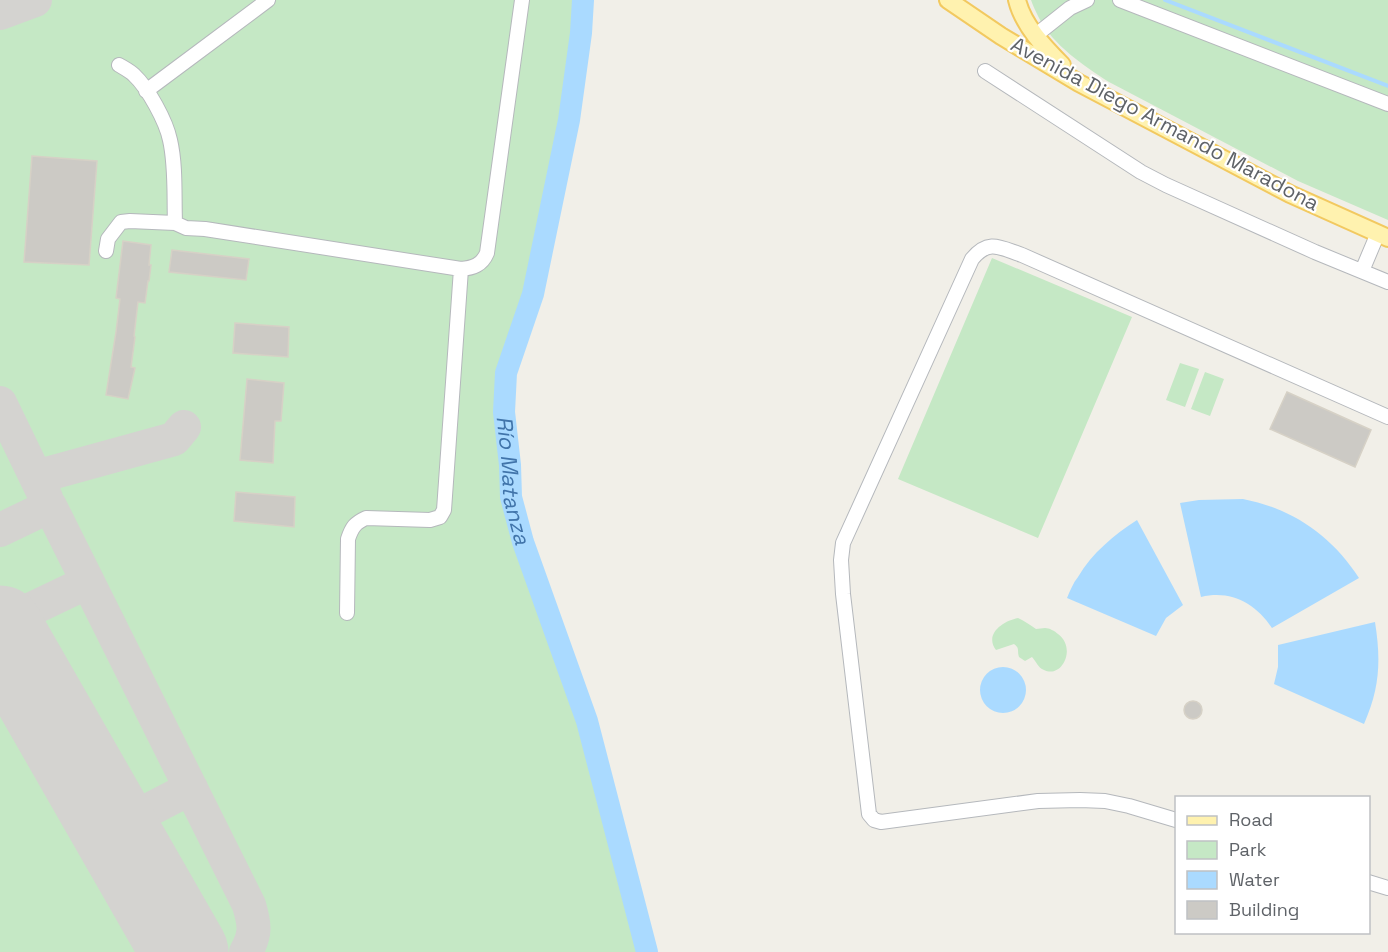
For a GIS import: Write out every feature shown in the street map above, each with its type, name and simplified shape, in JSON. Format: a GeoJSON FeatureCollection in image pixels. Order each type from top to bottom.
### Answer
{"type":"FeatureCollection","features":[{"type":"Feature","properties":{"kind":"main road","name":"Avenida Diego Armando Maradona"},"geometry":{"type":"LineString","coordinates":[[948,0],[1000,36],[1079,83],[1290,194],[1383,236]]}},
{"type":"Feature","properties":{"kind":"main road"},"geometry":{"type":"LineString","coordinates":[[1017,0],[1018,6],[1036,35],[1079,83]]}},
{"type":"Feature","properties":{"kind":"street"},"geometry":{"type":"LineString","coordinates":[[146,91],[268,0]]}},
{"type":"Feature","properties":{"kind":"street"},"geometry":{"type":"LineString","coordinates":[[106,251],[108,239],[121,222],[130,221],[176,223],[186,228],[205,229],[461,269],[478,265],[487,253],[522,0]]}},
{"type":"Feature","properties":{"kind":"street"},"geometry":{"type":"LineString","coordinates":[[1036,35],[1070,8],[1087,0]]}},
{"type":"Feature","properties":{"kind":"street"},"geometry":{"type":"LineString","coordinates":[[1120,0],[1388,104]]}},
{"type":"Feature","properties":{"kind":"street"},"geometry":{"type":"LineString","coordinates":[[119,65],[134,75],[146,91],[163,119],[170,138],[176,223]]}},
{"type":"Feature","properties":{"kind":"street"},"geometry":{"type":"LineString","coordinates":[[985,71],[1141,172],[1388,282]]}},
{"type":"Feature","properties":{"kind":"street"},"geometry":{"type":"LineString","coordinates":[[1362,271],[1383,236]]}},
{"type":"Feature","properties":{"kind":"street"},"geometry":{"type":"LineString","coordinates":[[1175,820],[1105,801],[1080,800],[1038,801],[881,822],[874,820],[869,814],[843,594],[841,560],[843,543],[972,259],[979,250],[986,246],[995,246],[1022,255],[1388,417]]}},
{"type":"Feature","properties":{"kind":"street"},"geometry":{"type":"LineString","coordinates":[[347,614],[348,538],[351,528],[366,518],[430,520],[441,517],[444,510],[461,269]]}},
{"type":"Feature","properties":{"kind":"street"},"geometry":{"type":"LineString","coordinates":[[1370,883],[1388,888]]}},
{"type":"Feature","properties":{"kind":"green space"},"geometry":{"type":"Polygon","coordinates":[[[0,0],[583,0],[581,33],[569,120],[533,294],[506,373],[504,412],[511,497],[523,542],[587,721],[647,952],[0,952],[0,0]]]}},
{"type":"Feature","properties":{"kind":"green space"},"geometry":{"type":"Polygon","coordinates":[[[1031,0],[1388,0],[1388,220],[1298,181],[1109,82],[1080,62],[1052,37],[1039,18],[1031,0]]]}},
{"type":"Feature","properties":{"kind":"green space"},"geometry":{"type":"Polygon","coordinates":[[[992,258],[1132,317],[1038,538],[898,479],[992,258]]]}},
{"type":"Feature","properties":{"kind":"green space"},"geometry":{"type":"Polygon","coordinates":[[[1180,363],[1199,369],[1185,407],[1166,400],[1180,363]]]}},
{"type":"Feature","properties":{"kind":"green space"},"geometry":{"type":"Polygon","coordinates":[[[1205,372],[1224,379],[1210,416],[1191,409],[1205,372]]]}},
{"type":"Feature","properties":{"kind":"green space"},"geometry":{"type":"Polygon","coordinates":[[[1018,618],[1036,629],[1052,630],[1064,640],[1067,654],[1061,666],[1051,672],[1042,669],[1032,657],[1025,661],[1019,657],[1018,648],[1014,644],[996,650],[992,639],[997,629],[1018,618]]]}},
{"type":"Feature","properties":{"kind":"water"},"geometry":{"type":"Polygon","coordinates":[[[1243,499],[1278,510],[1309,526],[1336,549],[1359,578],[1272,628],[1258,612],[1241,600],[1222,595],[1201,597],[1180,503],[1243,499]]]}},
{"type":"Feature","properties":{"kind":"water"},"geometry":{"type":"Polygon","coordinates":[[[1137,520],[1183,605],[1166,618],[1156,636],[1067,598],[1076,579],[1097,552],[1137,520]]]}},
{"type":"Feature","properties":{"kind":"water"},"geometry":{"type":"Polygon","coordinates":[[[1375,622],[1378,674],[1364,724],[1274,684],[1278,667],[1278,645],[1375,622]]]}},
{"type":"Feature","properties":{"kind":"water"},"geometry":{"type":"Polygon","coordinates":[[[1003,667],[1019,674],[1026,690],[1019,706],[1003,713],[987,706],[980,690],[987,674],[1003,667]]]}},
{"type":"Feature","properties":{"kind":"building"},"geometry":{"type":"Polygon","coordinates":[[[32,156],[97,161],[89,265],[24,262],[32,156]]]}},
{"type":"Feature","properties":{"kind":"building"},"geometry":{"type":"Polygon","coordinates":[[[123,241],[151,245],[149,265],[151,265],[145,303],[138,302],[131,367],[135,368],[128,399],[106,395],[120,299],[116,298],[123,241]]]}},
{"type":"Feature","properties":{"kind":"building"},"geometry":{"type":"Polygon","coordinates":[[[172,250],[249,259],[246,280],[169,272],[172,250]]]}},
{"type":"Feature","properties":{"kind":"building"},"geometry":{"type":"Polygon","coordinates":[[[235,323],[289,327],[288,357],[233,353],[235,323]]]}},
{"type":"Feature","properties":{"kind":"building"},"geometry":{"type":"Polygon","coordinates":[[[247,379],[284,383],[281,421],[275,421],[273,463],[240,460],[247,379]]]}},
{"type":"Feature","properties":{"kind":"building"},"geometry":{"type":"Polygon","coordinates":[[[1287,392],[1371,430],[1355,467],[1270,429],[1287,392]]]}},
{"type":"Feature","properties":{"kind":"building"},"geometry":{"type":"Polygon","coordinates":[[[236,492],[295,497],[294,527],[234,521],[236,492]]]}},
{"type":"Feature","properties":{"kind":"building"},"geometry":{"type":"Polygon","coordinates":[[[1193,701],[1199,704],[1202,710],[1199,716],[1193,719],[1187,716],[1184,710],[1187,704],[1193,701]]]}},
{"type":"Feature","properties":{"kind":"waterway","name":"Río Matanza"},"geometry":{"type":"LineString","coordinates":[[583,0],[581,33],[569,120],[533,294],[506,373],[504,412],[511,497],[523,542],[587,721],[647,952]]}},
{"type":"Feature","properties":{"kind":"waterway"},"geometry":{"type":"LineString","coordinates":[[1165,0],[1388,86]]}},
{"type":"Feature","properties":{"kind":"taxiway"},"geometry":{"type":"LineString","coordinates":[[0,13],[35,0]]}},
{"type":"Feature","properties":{"kind":"taxiway"},"geometry":{"type":"LineString","coordinates":[[0,403],[46,498]]}},
{"type":"Feature","properties":{"kind":"taxiway"},"geometry":{"type":"LineString","coordinates":[[36,477],[174,439],[184,427]]}},
{"type":"Feature","properties":{"kind":"taxiway"},"geometry":{"type":"LineString","coordinates":[[0,530],[50,506],[249,905],[254,929],[246,952]]}},
{"type":"Feature","properties":{"kind":"taxiway"},"geometry":{"type":"LineString","coordinates":[[0,624],[88,582]]}},
{"type":"Feature","properties":{"kind":"taxiway"},"geometry":{"type":"LineString","coordinates":[[114,828],[191,788]]}},
{"type":"Feature","properties":{"kind":"runway"},"geometry":{"type":"LineString","coordinates":[[0,629],[185,952]]}}]}
